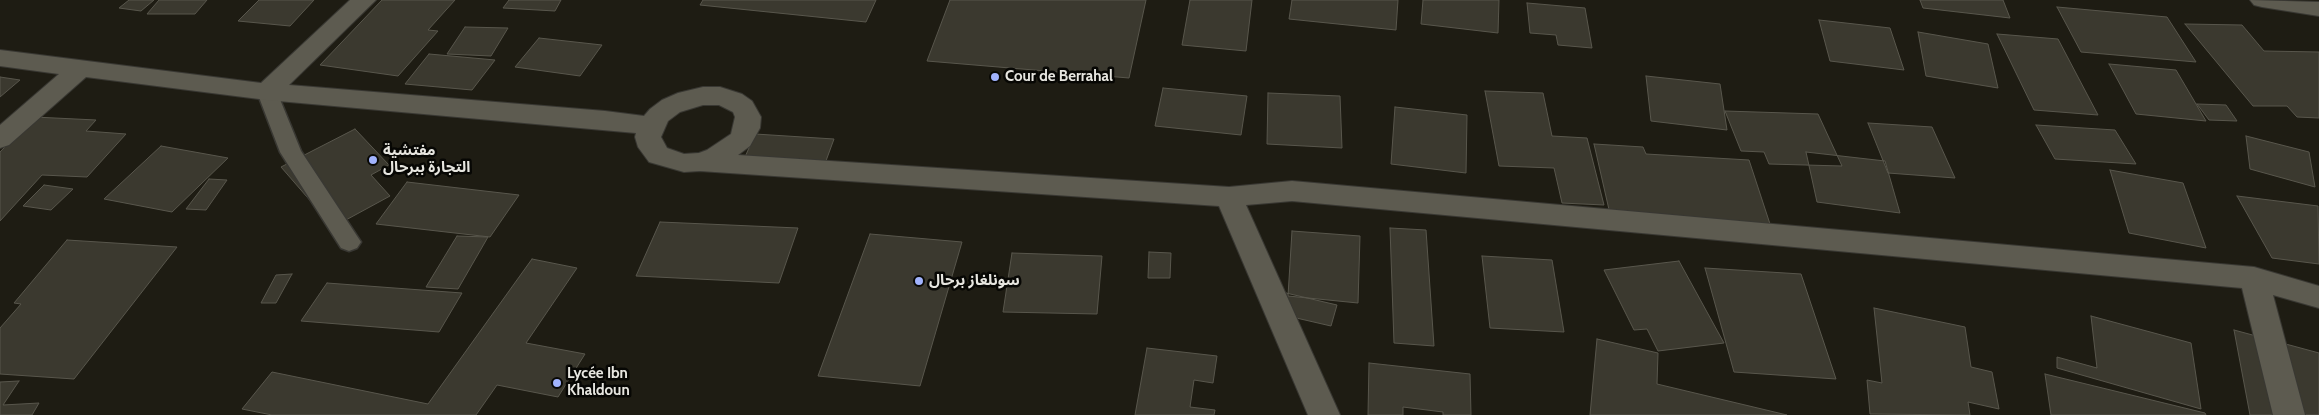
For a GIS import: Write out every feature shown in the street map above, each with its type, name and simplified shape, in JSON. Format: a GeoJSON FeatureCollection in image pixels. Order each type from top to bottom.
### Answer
{"type":"FeatureCollection","features":[{"type":"Feature","properties":{"kind":"street"},"geometry":{"type":"LineString","coordinates":[[267,92],[364,0]]}},
{"type":"Feature","properties":{"kind":"street"},"geometry":{"type":"LineString","coordinates":[[2262,0],[2319,10]]}},
{"type":"Feature","properties":{"kind":"street"},"geometry":{"type":"LineString","coordinates":[[0,58],[267,92],[605,120],[651,126]]}},
{"type":"Feature","properties":{"kind":"street"},"geometry":{"type":"LineString","coordinates":[[0,139],[81,68]]}},
{"type":"Feature","properties":{"kind":"street"},"geometry":{"type":"LineString","coordinates":[[700,162],[716,157],[742,140],[747,128],[748,117],[743,107],[733,100],[720,96],[686,99],[665,110],[651,126],[648,137],[651,147],[658,155],[684,163],[700,162],[1230,197],[1292,191],[2254,278],[2319,297]]}},
{"type":"Feature","properties":{"kind":"street"},"geometry":{"type":"LineString","coordinates":[[1230,197],[1324,415]]}},
{"type":"Feature","properties":{"kind":"street"},"geometry":{"type":"LineString","coordinates":[[2254,278],[2289,415]]}},
{"type":"Feature","properties":{"kind":"lane"},"geometry":{"type":"LineString","coordinates":[[267,92],[291,152],[348,242]]}},
{"type":"Feature","properties":{"kind":"building"},"geometry":{"type":"Polygon","coordinates":[[[129,0],[154,0],[141,11],[119,8],[129,0]]]}},
{"type":"Feature","properties":{"kind":"building"},"geometry":{"type":"Polygon","coordinates":[[[159,0],[207,0],[195,14],[147,14],[159,0]]]}},
{"type":"Feature","properties":{"kind":"building"},"geometry":{"type":"Polygon","coordinates":[[[259,0],[314,0],[290,26],[238,21],[259,0]]]}},
{"type":"Feature","properties":{"kind":"building"},"geometry":{"type":"Polygon","coordinates":[[[382,0],[455,0],[428,30],[438,31],[398,76],[320,65],[382,0]]]}},
{"type":"Feature","properties":{"kind":"building"},"geometry":{"type":"Polygon","coordinates":[[[509,0],[561,0],[555,11],[503,8],[509,0]]]}},
{"type":"Feature","properties":{"kind":"building"},"geometry":{"type":"Polygon","coordinates":[[[703,0],[876,0],[866,22],[700,5],[703,0]]]}},
{"type":"Feature","properties":{"kind":"building"},"geometry":{"type":"Polygon","coordinates":[[[950,0],[1146,0],[1129,78],[927,61],[950,0]]]}},
{"type":"Feature","properties":{"kind":"building"},"geometry":{"type":"Polygon","coordinates":[[[1190,0],[1252,0],[1246,51],[1182,45],[1190,0]]]}},
{"type":"Feature","properties":{"kind":"building"},"geometry":{"type":"Polygon","coordinates":[[[1292,0],[1398,0],[1396,30],[1289,19],[1292,0]]]}},
{"type":"Feature","properties":{"kind":"building"},"geometry":{"type":"Polygon","coordinates":[[[1423,0],[1499,0],[1498,33],[1421,24],[1423,0]]]}},
{"type":"Feature","properties":{"kind":"building"},"geometry":{"type":"Polygon","coordinates":[[[1920,0],[2003,0],[2010,18],[1923,8],[1920,0]]]}},
{"type":"Feature","properties":{"kind":"building"},"geometry":{"type":"Polygon","coordinates":[[[1527,3],[1585,8],[1592,48],[1558,45],[1556,35],[1530,33],[1527,3]]]}},
{"type":"Feature","properties":{"kind":"building"},"geometry":{"type":"Polygon","coordinates":[[[2057,7],[2167,17],[2196,62],[2081,52],[2057,7]]]}},
{"type":"Feature","properties":{"kind":"building"},"geometry":{"type":"Polygon","coordinates":[[[1819,20],[1890,28],[1904,70],[1830,61],[1819,20]]]}},
{"type":"Feature","properties":{"kind":"building"},"geometry":{"type":"Polygon","coordinates":[[[2185,24],[2242,25],[2264,51],[2319,52],[2319,118],[2297,117],[2287,106],[2253,106],[2185,24]]]}},
{"type":"Feature","properties":{"kind":"building"},"geometry":{"type":"Polygon","coordinates":[[[465,27],[508,28],[491,56],[447,54],[465,27]]]}},
{"type":"Feature","properties":{"kind":"building"},"geometry":{"type":"Polygon","coordinates":[[[1918,32],[1988,44],[1998,88],[1926,76],[1918,32]]]}},
{"type":"Feature","properties":{"kind":"building"},"geometry":{"type":"Polygon","coordinates":[[[1997,34],[2058,39],[2098,115],[2034,110],[1997,34]]]}},
{"type":"Feature","properties":{"kind":"building"},"geometry":{"type":"Polygon","coordinates":[[[539,38],[602,45],[580,76],[515,67],[539,38]]]}},
{"type":"Feature","properties":{"kind":"building"},"geometry":{"type":"Polygon","coordinates":[[[429,54],[495,60],[472,90],[405,84],[429,54]]]}},
{"type":"Feature","properties":{"kind":"building"},"geometry":{"type":"Polygon","coordinates":[[[2109,64],[2176,70],[2206,121],[2136,114],[2109,64]]]}},
{"type":"Feature","properties":{"kind":"building"},"geometry":{"type":"Polygon","coordinates":[[[1646,76],[1720,84],[1727,130],[1651,121],[1646,76]]]}},
{"type":"Feature","properties":{"kind":"building"},"geometry":{"type":"Polygon","coordinates":[[[0,77],[20,80],[0,97],[0,77]]]}},
{"type":"Feature","properties":{"kind":"building"},"geometry":{"type":"Polygon","coordinates":[[[1163,88],[1247,96],[1241,135],[1155,126],[1163,88]]]}},
{"type":"Feature","properties":{"kind":"building"},"geometry":{"type":"Polygon","coordinates":[[[1485,91],[1543,93],[1552,136],[1587,138],[1604,205],[1562,203],[1554,168],[1499,166],[1485,91]]]}},
{"type":"Feature","properties":{"kind":"building"},"geometry":{"type":"Polygon","coordinates":[[[1268,93],[1340,96],[1342,148],[1267,144],[1268,93]]]}},
{"type":"Feature","properties":{"kind":"building"},"geometry":{"type":"Polygon","coordinates":[[[2197,104],[2226,105],[2237,121],[2209,120],[2197,104]]]}},
{"type":"Feature","properties":{"kind":"building"},"geometry":{"type":"Polygon","coordinates":[[[1395,107],[1467,115],[1466,173],[1391,164],[1395,107]]]}},
{"type":"Feature","properties":{"kind":"building"},"geometry":{"type":"Polygon","coordinates":[[[1725,111],[1818,114],[1842,166],[1769,164],[1764,152],[1741,151],[1725,111]]]}},
{"type":"Feature","properties":{"kind":"building"},"geometry":{"type":"Polygon","coordinates":[[[34,117],[96,120],[86,131],[126,134],[87,177],[42,175],[0,221],[0,152],[34,117]]]}},
{"type":"Feature","properties":{"kind":"building"},"geometry":{"type":"Polygon","coordinates":[[[1868,123],[1932,127],[1955,178],[1888,173],[1868,123]]]}},
{"type":"Feature","properties":{"kind":"building"},"geometry":{"type":"Polygon","coordinates":[[[2036,125],[2115,130],[2136,164],[2055,159],[2036,125]]]}},
{"type":"Feature","properties":{"kind":"building"},"geometry":{"type":"Polygon","coordinates":[[[355,129],[389,165],[371,175],[390,196],[333,227],[281,167],[355,129]]]}},
{"type":"Feature","properties":{"kind":"building"},"geometry":{"type":"Polygon","coordinates":[[[755,134],[834,139],[823,169],[742,164],[755,134]]]}},
{"type":"Feature","properties":{"kind":"building"},"geometry":{"type":"Polygon","coordinates":[[[2246,136],[2309,152],[2315,187],[2250,169],[2246,136]]]}},
{"type":"Feature","properties":{"kind":"building"},"geometry":{"type":"Polygon","coordinates":[[[1594,144],[1643,147],[1646,154],[1749,160],[1770,224],[1610,214],[1594,144]]]}},
{"type":"Feature","properties":{"kind":"building"},"geometry":{"type":"Polygon","coordinates":[[[161,146],[228,158],[172,212],[104,199],[161,146]]]}},
{"type":"Feature","properties":{"kind":"building"},"geometry":{"type":"Polygon","coordinates":[[[1806,152],[1885,161],[1900,213],[1817,202],[1806,152]]]}},
{"type":"Feature","properties":{"kind":"building"},"geometry":{"type":"Polygon","coordinates":[[[2110,170],[2183,183],[2206,248],[2129,233],[2110,170]]]}},
{"type":"Feature","properties":{"kind":"building"},"geometry":{"type":"Polygon","coordinates":[[[209,179],[227,180],[206,210],[186,209],[209,179]]]}},
{"type":"Feature","properties":{"kind":"building"},"geometry":{"type":"Polygon","coordinates":[[[407,182],[519,195],[490,237],[376,224],[407,182]]]}},
{"type":"Feature","properties":{"kind":"building"},"geometry":{"type":"Polygon","coordinates":[[[44,185],[73,189],[51,210],[23,206],[44,185]]]}},
{"type":"Feature","properties":{"kind":"building"},"geometry":{"type":"Polygon","coordinates":[[[2237,196],[2318,206],[2319,264],[2272,258],[2237,196]]]}},
{"type":"Feature","properties":{"kind":"building"},"geometry":{"type":"Polygon","coordinates":[[[660,222],[798,228],[779,283],[636,276],[660,222]]]}},
{"type":"Feature","properties":{"kind":"building"},"geometry":{"type":"Polygon","coordinates":[[[1390,228],[1426,230],[1434,346],[1394,343],[1390,228]]]}},
{"type":"Feature","properties":{"kind":"building"},"geometry":{"type":"Polygon","coordinates":[[[1292,231],[1360,236],[1358,303],[1288,296],[1292,231]]]}},
{"type":"Feature","properties":{"kind":"building"},"geometry":{"type":"Polygon","coordinates":[[[870,234],[962,242],[920,386],[818,376],[870,234]]]}},
{"type":"Feature","properties":{"kind":"building"},"geometry":{"type":"Polygon","coordinates":[[[457,236],[488,237],[458,289],[426,287],[457,236]]]}},
{"type":"Feature","properties":{"kind":"building"},"geometry":{"type":"Polygon","coordinates":[[[67,240],[177,247],[74,379],[0,374],[0,328],[21,304],[14,303],[67,240]]]}},
{"type":"Feature","properties":{"kind":"building"},"geometry":{"type":"Polygon","coordinates":[[[1149,252],[1171,253],[1170,278],[1148,278],[1149,252]]]}},
{"type":"Feature","properties":{"kind":"building"},"geometry":{"type":"Polygon","coordinates":[[[1012,253],[1102,256],[1097,314],[1003,312],[1012,253]]]}},
{"type":"Feature","properties":{"kind":"building"},"geometry":{"type":"Polygon","coordinates":[[[1482,256],[1552,260],[1564,332],[1490,328],[1482,256]]]}},
{"type":"Feature","properties":{"kind":"building"},"geometry":{"type":"Polygon","coordinates":[[[532,259],[577,268],[526,343],[585,354],[558,397],[497,385],[476,415],[272,415],[242,409],[272,372],[428,404],[532,259]]]}},
{"type":"Feature","properties":{"kind":"building"},"geometry":{"type":"Polygon","coordinates":[[[1679,261],[1724,343],[1658,351],[1647,329],[1634,330],[1604,270],[1679,261]]]}},
{"type":"Feature","properties":{"kind":"building"},"geometry":{"type":"Polygon","coordinates":[[[1705,268],[1801,274],[1836,379],[1734,372],[1705,268]]]}},
{"type":"Feature","properties":{"kind":"building"},"geometry":{"type":"Polygon","coordinates":[[[292,274],[276,303],[261,303],[276,275],[292,274]]]}},
{"type":"Feature","properties":{"kind":"building"},"geometry":{"type":"Polygon","coordinates":[[[327,283],[462,293],[439,332],[301,321],[327,283]]]}},
{"type":"Feature","properties":{"kind":"building"},"geometry":{"type":"Polygon","coordinates":[[[1286,293],[1337,305],[1331,326],[1279,314],[1286,293]]]}},
{"type":"Feature","properties":{"kind":"building"},"geometry":{"type":"Polygon","coordinates":[[[1874,308],[1965,327],[1971,367],[1992,372],[1999,409],[1968,402],[1970,415],[1870,414],[1867,380],[1882,383],[1874,308]]]}},
{"type":"Feature","properties":{"kind":"building"},"geometry":{"type":"Polygon","coordinates":[[[2091,316],[2191,343],[2201,409],[2057,368],[2057,357],[2097,368],[2091,316]]]}},
{"type":"Feature","properties":{"kind":"building"},"geometry":{"type":"Polygon","coordinates":[[[2234,330],[2319,353],[2319,415],[2250,415],[2234,330]]]}},
{"type":"Feature","properties":{"kind":"building"},"geometry":{"type":"Polygon","coordinates":[[[1597,339],[1658,353],[1657,384],[1787,415],[1590,415],[1597,339]]]}},
{"type":"Feature","properties":{"kind":"building"},"geometry":{"type":"Polygon","coordinates":[[[1147,348],[1217,356],[1213,383],[1194,380],[1190,407],[1215,410],[1214,415],[1135,415],[1147,348]]]}},
{"type":"Feature","properties":{"kind":"building"},"geometry":{"type":"Polygon","coordinates":[[[1369,363],[1470,374],[1471,415],[1443,415],[1443,412],[1403,407],[1403,415],[1368,415],[1369,363]]]}},
{"type":"Feature","properties":{"kind":"building"},"geometry":{"type":"Polygon","coordinates":[[[2045,374],[2205,413],[2206,415],[2051,415],[2045,374]]]}},
{"type":"Feature","properties":{"kind":"building"},"geometry":{"type":"Polygon","coordinates":[[[19,381],[3,405],[39,403],[32,415],[0,415],[0,382],[19,381]]]}},
{"type":"Feature","properties":{"kind":"place","name":"Cour de Berrahal"},"geometry":{"type":"Point","coordinates":[995,77]}},
{"type":"Feature","properties":{"kind":"place","name":"مفتشية التجارة ببرحال"},"geometry":{"type":"Point","coordinates":[373,160]}},
{"type":"Feature","properties":{"kind":"place","name":"سونلغاز برحال"},"geometry":{"type":"Point","coordinates":[919,281]}},
{"type":"Feature","properties":{"kind":"place","name":"Lycée Ibn Khaldoun"},"geometry":{"type":"Point","coordinates":[557,383]}}]}
